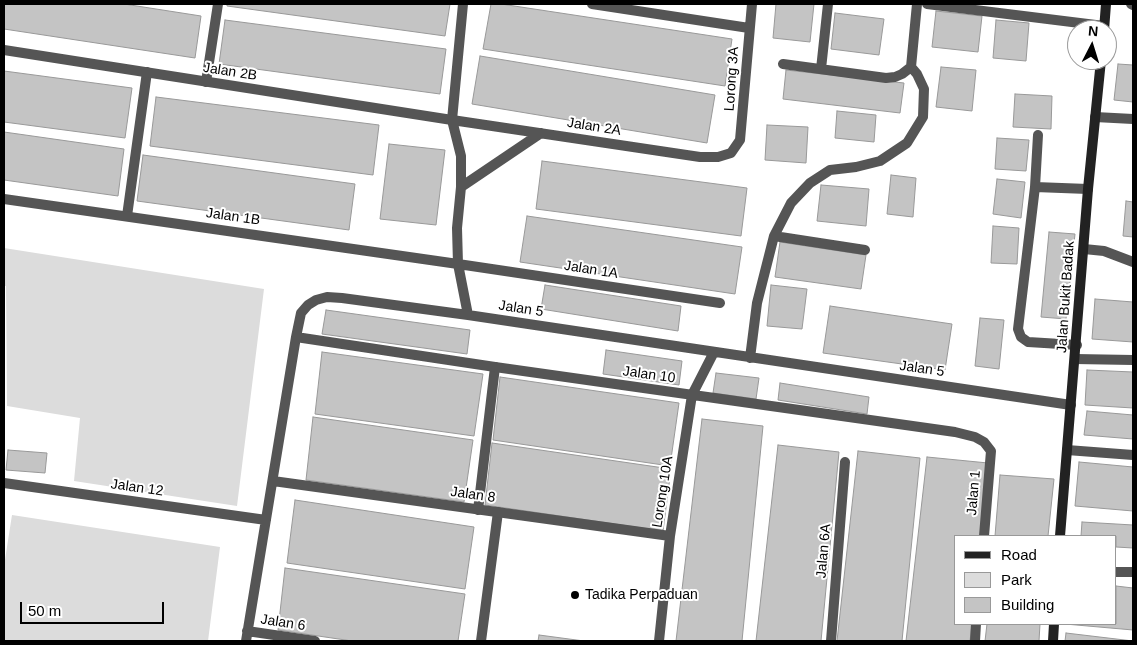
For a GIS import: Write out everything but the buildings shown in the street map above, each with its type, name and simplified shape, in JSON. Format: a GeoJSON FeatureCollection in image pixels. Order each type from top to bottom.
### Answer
{"type":"FeatureCollection","features":[{"type":"Feature","properties":{"kind":"main road"},"geometry":{"type":"LineString","coordinates":[[1105,20],[1106,4]]}},
{"type":"Feature","properties":{"kind":"main road","name":"Jalan Bukit Badak"},"geometry":{"type":"LineString","coordinates":[[1060,535],[1099,70]]}},
{"type":"Feature","properties":{"kind":"main road"},"geometry":{"type":"LineString","coordinates":[[1053,641],[1054,625]]}},
{"type":"Feature","properties":{"kind":"street"},"geometry":{"type":"LineString","coordinates":[[206,82],[218,4]]}},
{"type":"Feature","properties":{"kind":"street"},"geometry":{"type":"LineString","coordinates":[[463,4],[452,120],[461,156],[461,187],[457,228],[458,264],[468,315]]}},
{"type":"Feature","properties":{"kind":"street"},"geometry":{"type":"LineString","coordinates":[[598,4],[749,28]]}},
{"type":"Feature","properties":{"kind":"street","name":"Lorong 3A"},"geometry":{"type":"LineString","coordinates":[[731,153],[740,140],[752,4]]}},
{"type":"Feature","properties":{"kind":"street"},"geometry":{"type":"LineString","coordinates":[[821,69],[828,4]]}},
{"type":"Feature","properties":{"kind":"street"},"geometry":{"type":"LineString","coordinates":[[750,358],[757,302],[774,236],[791,203],[810,183],[830,170],[856,167],[880,161],[906,143],[923,117],[924,89],[917,74],[911,67],[917,4]]}},
{"type":"Feature","properties":{"kind":"street"},"geometry":{"type":"LineString","coordinates":[[933,4],[1067,23]]}},
{"type":"Feature","properties":{"kind":"street","name":"Jalan 2B"},"geometry":{"type":"LineString","coordinates":[[4,50],[452,120]]}},
{"type":"Feature","properties":{"kind":"street"},"geometry":{"type":"LineString","coordinates":[[783,64],[886,78],[895,78],[911,67]]}},
{"type":"Feature","properties":{"kind":"street"},"geometry":{"type":"LineString","coordinates":[[127,216],[147,72]]}},
{"type":"Feature","properties":{"kind":"street"},"geometry":{"type":"LineString","coordinates":[[1095,117],[1133,119]]}},
{"type":"Feature","properties":{"kind":"street","name":"Jalan 2A"},"geometry":{"type":"LineString","coordinates":[[452,120],[700,157],[718,157],[731,153]]}},
{"type":"Feature","properties":{"kind":"street"},"geometry":{"type":"LineString","coordinates":[[461,187],[541,133]]}},
{"type":"Feature","properties":{"kind":"street"},"geometry":{"type":"LineString","coordinates":[[1038,134],[1035,187],[1018,328],[1020,337],[1028,342],[1077,345]]}},
{"type":"Feature","properties":{"kind":"street"},"geometry":{"type":"LineString","coordinates":[[1035,187],[1088,189]]}},
{"type":"Feature","properties":{"kind":"street","name":"Jalan 1B"},"geometry":{"type":"LineString","coordinates":[[4,199],[458,264]]}},
{"type":"Feature","properties":{"kind":"street"},"geometry":{"type":"LineString","coordinates":[[774,236],[864,250]]}},
{"type":"Feature","properties":{"kind":"street"},"geometry":{"type":"LineString","coordinates":[[1084,248],[1104,251],[1133,262]]}},
{"type":"Feature","properties":{"kind":"street","name":"Jalan 1A"},"geometry":{"type":"LineString","coordinates":[[458,264],[720,303]]}},
{"type":"Feature","properties":{"kind":"street","name":"Jalan 5"},"geometry":{"type":"LineString","coordinates":[[246,636],[301,313],[316,300],[327,297],[342,298],[468,315],[1071,405]]}},
{"type":"Feature","properties":{"kind":"street","name":"Jalan 10"},"geometry":{"type":"LineString","coordinates":[[296,337],[955,432],[975,437],[984,442],[991,451]]}},
{"type":"Feature","properties":{"kind":"street","name":"Lorong 10A"},"geometry":{"type":"LineString","coordinates":[[660,641],[670,536],[692,395],[714,352]]}},
{"type":"Feature","properties":{"kind":"street"},"geometry":{"type":"LineString","coordinates":[[1076,359],[1133,360]]}},
{"type":"Feature","properties":{"kind":"street"},"geometry":{"type":"LineString","coordinates":[[478,510],[495,367]]}},
{"type":"Feature","properties":{"kind":"street"},"geometry":{"type":"LineString","coordinates":[[1067,450],[1133,454]]}},
{"type":"Feature","properties":{"kind":"street","name":"Jalan 1"},"geometry":{"type":"LineString","coordinates":[[984,535],[991,451]]}},
{"type":"Feature","properties":{"kind":"street","name":"Jalan 6A"},"geometry":{"type":"LineString","coordinates":[[831,641],[845,462]]}},
{"type":"Feature","properties":{"kind":"street","name":"Jalan 8"},"geometry":{"type":"LineString","coordinates":[[272,481],[670,536]]}},
{"type":"Feature","properties":{"kind":"street","name":"Jalan 12"},"geometry":{"type":"LineString","coordinates":[[4,483],[266,520]]}},
{"type":"Feature","properties":{"kind":"street"},"geometry":{"type":"LineString","coordinates":[[481,641],[498,512]]}},
{"type":"Feature","properties":{"kind":"street"},"geometry":{"type":"LineString","coordinates":[[1117,572],[1133,572]]}},
{"type":"Feature","properties":{"kind":"street"},"geometry":{"type":"LineString","coordinates":[[975,641],[976,625]]}},
{"type":"Feature","properties":{"kind":"street","name":"Jalan 6"},"geometry":{"type":"LineString","coordinates":[[246,636],[315,641]]}},
{"type":"Feature","properties":{"kind":"green space"},"geometry":{"type":"Polygon","coordinates":[[[4,248],[264,289],[237,506],[74,481],[80,418],[7,406],[4,248]]]}},
{"type":"Feature","properties":{"kind":"green space"},"geometry":{"type":"Polygon","coordinates":[[[12,515],[220,547],[208,641],[4,641],[4,566],[12,515]]]}},
{"type":"Feature","properties":{"kind":"place","name":"Tadika Perpaduan"},"geometry":{"type":"Point","coordinates":[575,595]}}]}
